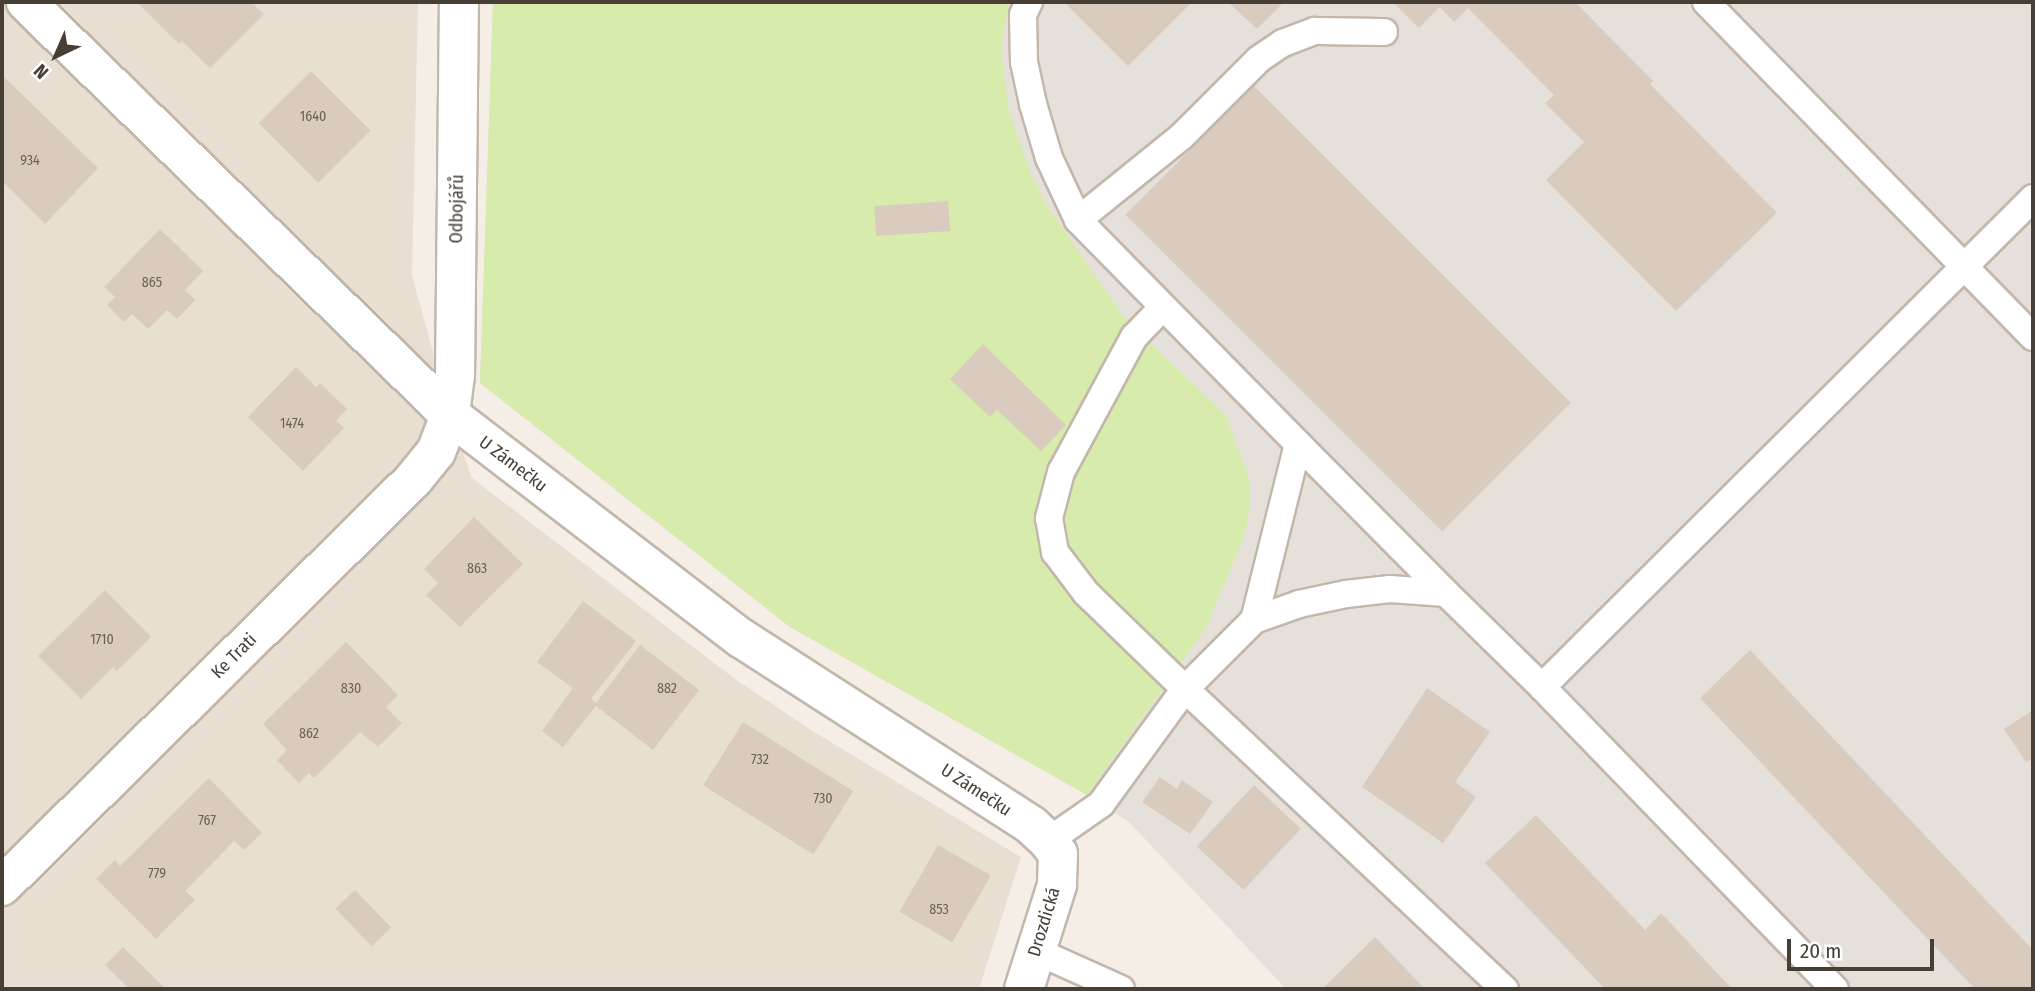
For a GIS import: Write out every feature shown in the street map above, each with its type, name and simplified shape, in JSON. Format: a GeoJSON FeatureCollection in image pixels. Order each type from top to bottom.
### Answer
{"type":"FeatureCollection","features":[{"type":"Feature","properties":{"kind":"street","name":"U Zámečku"},"geometry":{"type":"LineString","coordinates":[[26,2],[450,415],[741,638],[1031,825],[1053,847]]}},
{"type":"Feature","properties":{"kind":"street","name":"Odbojářů"},"geometry":{"type":"LineString","coordinates":[[450,415],[456,377],[459,2]]}},
{"type":"Feature","properties":{"kind":"street","name":"Ke Trati"},"geometry":{"type":"LineString","coordinates":[[2,886],[412,480],[436,452],[450,415]]}},
{"type":"Feature","properties":{"kind":"street","name":"Drozdická"},"geometry":{"type":"LineString","coordinates":[[1024,989],[1056,885],[1053,847]]}},
{"type":"Feature","properties":{"kind":"lane"},"geometry":{"type":"LineString","coordinates":[[1029,2],[1023,15],[1024,62],[1033,104],[1049,158],[1078,220],[1542,687],[1835,989]]}},
{"type":"Feature","properties":{"kind":"lane"},"geometry":{"type":"LineString","coordinates":[[1706,2],[2033,337]]}},
{"type":"Feature","properties":{"kind":"lane"},"geometry":{"type":"LineString","coordinates":[[1078,220],[1181,137],[1259,59],[1283,43],[1315,31],[1384,32]]}},
{"type":"Feature","properties":{"kind":"lane"},"geometry":{"type":"LineString","coordinates":[[1542,687],[2033,198]]}},
{"type":"Feature","properties":{"kind":"lane"},"geometry":{"type":"LineString","coordinates":[[1163,307],[1134,337],[1061,472],[1049,518],[1055,552],[1086,593],[1505,989]]}},
{"type":"Feature","properties":{"kind":"lane"},"geometry":{"type":"LineString","coordinates":[[1254,620],[1298,444]]}},
{"type":"Feature","properties":{"kind":"lane"},"geometry":{"type":"LineString","coordinates":[[1053,847],[1101,804],[1185,689],[1254,620],[1298,604],[1346,594],[1390,589],[1446,593]]}},
{"type":"Feature","properties":{"kind":"lane"},"geometry":{"type":"LineString","coordinates":[[1036,951],[1121,989]]}},
{"type":"Feature","properties":{"kind":"shaded area"},"geometry":{"type":"Polygon","coordinates":[[[2,2],[418,2],[412,275],[450,415],[472,478],[735,679],[814,732],[1021,857],[979,989],[2,989],[2,2]]]}},
{"type":"Feature","properties":{"kind":"shaded area"},"geometry":{"type":"Polygon","coordinates":[[[493,2],[2033,2],[2033,989],[1286,989],[1130,823],[1087,795],[790,627],[480,383],[493,2]]]}},
{"type":"Feature","properties":{"kind":"green space"},"geometry":{"type":"Polygon","coordinates":[[[493,2],[1009,2],[1001,48],[1009,111],[1031,174],[1045,202],[1123,316],[1226,416],[1249,478],[1250,509],[1244,536],[1206,628],[1087,795],[790,627],[480,383],[493,2]]]}},
{"type":"Feature","properties":{"kind":"building"},"geometry":{"type":"Polygon","coordinates":[[[137,2],[251,2],[264,14],[210,68],[182,41],[179,44],[137,2]]]}},
{"type":"Feature","properties":{"kind":"building"},"geometry":{"type":"Polygon","coordinates":[[[1070,2],[1192,2],[1128,66],[1067,5],[1070,2]]]}},
{"type":"Feature","properties":{"kind":"building"},"geometry":{"type":"Polygon","coordinates":[[[1228,2],[1284,2],[1257,29],[1228,2]]]}},
{"type":"Feature","properties":{"kind":"building"},"geometry":{"type":"Polygon","coordinates":[[[1393,2],[1575,2],[1653,81],[1650,84],[1777,213],[1676,311],[1546,180],[1584,142],[1545,103],[1554,95],[1468,8],[1454,22],[1440,7],[1419,28],[1393,2]]]}},
{"type":"Feature","properties":{"kind":"building"},"geometry":{"type":"Polygon","coordinates":[[[311,71],[370,130],[318,183],[259,123],[311,71]]]}},
{"type":"Feature","properties":{"kind":"building"},"geometry":{"type":"Polygon","coordinates":[[[2,75],[98,168],[45,224],[2,181],[2,75]]]}},
{"type":"Feature","properties":{"kind":"building"},"geometry":{"type":"Polygon","coordinates":[[[1254,86],[1571,403],[1442,531],[1125,215],[1254,86]]]}},
{"type":"Feature","properties":{"kind":"building"},"geometry":{"type":"Polygon","coordinates":[[[948,201],[950,231],[876,236],[874,206],[948,201]]]}},
{"type":"Feature","properties":{"kind":"building"},"geometry":{"type":"Polygon","coordinates":[[[160,229],[203,271],[185,290],[195,300],[177,319],[167,310],[148,329],[132,314],[124,322],[107,305],[115,297],[104,287],[160,229]]]}},
{"type":"Feature","properties":{"kind":"building"},"geometry":{"type":"Polygon","coordinates":[[[983,344],[1066,425],[1041,451],[997,410],[990,417],[950,379],[983,344]]]}},
{"type":"Feature","properties":{"kind":"building"},"geometry":{"type":"Polygon","coordinates":[[[296,367],[316,387],[320,383],[347,409],[336,421],[344,428],[303,471],[248,417],[296,367]]]}},
{"type":"Feature","properties":{"kind":"building"},"geometry":{"type":"Polygon","coordinates":[[[474,517],[523,564],[460,627],[426,595],[438,583],[424,569],[474,517]]]}},
{"type":"Feature","properties":{"kind":"building"},"geometry":{"type":"Polygon","coordinates":[[[105,590],[151,637],[117,671],[113,667],[81,699],[38,656],[105,590]]]}},
{"type":"Feature","properties":{"kind":"building"},"geometry":{"type":"Polygon","coordinates":[[[583,601],[636,641],[591,699],[596,703],[640,645],[699,690],[653,750],[596,706],[563,747],[542,731],[573,688],[537,662],[583,601]]]}},
{"type":"Feature","properties":{"kind":"building"},"geometry":{"type":"Polygon","coordinates":[[[346,642],[398,695],[386,707],[402,723],[378,747],[360,732],[314,778],[309,773],[299,783],[277,760],[287,750],[263,724],[346,642]]]}},
{"type":"Feature","properties":{"kind":"building"},"geometry":{"type":"Polygon","coordinates":[[[1750,650],[2033,950],[2033,989],[1975,989],[1700,698],[1750,650]]]}},
{"type":"Feature","properties":{"kind":"building"},"geometry":{"type":"Polygon","coordinates":[[[1427,688],[1490,732],[1455,782],[1476,797],[1443,843],[1362,787],[1427,688]]]}},
{"type":"Feature","properties":{"kind":"building"},"geometry":{"type":"Polygon","coordinates":[[[2033,710],[2033,758],[2026,762],[2004,729],[2033,710]]]}},
{"type":"Feature","properties":{"kind":"building"},"geometry":{"type":"Polygon","coordinates":[[[743,722],[853,791],[814,854],[703,786],[743,722]]]}},
{"type":"Feature","properties":{"kind":"building"},"geometry":{"type":"Polygon","coordinates":[[[1160,777],[1177,789],[1182,780],[1213,802],[1190,834],[1142,802],[1160,777]]]}},
{"type":"Feature","properties":{"kind":"building"},"geometry":{"type":"Polygon","coordinates":[[[209,778],[262,833],[244,850],[234,841],[185,891],[195,900],[156,939],[96,879],[115,860],[120,866],[209,778]]]}},
{"type":"Feature","properties":{"kind":"building"},"geometry":{"type":"Polygon","coordinates":[[[1254,785],[1301,829],[1244,890],[1197,846],[1254,785]]]}},
{"type":"Feature","properties":{"kind":"building"},"geometry":{"type":"Polygon","coordinates":[[[1536,815],[1645,930],[1661,913],[1732,989],[1605,989],[1485,863],[1536,815]]]}},
{"type":"Feature","properties":{"kind":"building"},"geometry":{"type":"Polygon","coordinates":[[[938,845],[991,876],[952,942],[900,912],[938,845]]]}},
{"type":"Feature","properties":{"kind":"building"},"geometry":{"type":"Polygon","coordinates":[[[355,890],[391,927],[372,946],[336,909],[355,890]]]}},
{"type":"Feature","properties":{"kind":"building"},"geometry":{"type":"Polygon","coordinates":[[[1375,937],[1425,989],[1322,989],[1375,937]]]}},
{"type":"Feature","properties":{"kind":"building"},"geometry":{"type":"Polygon","coordinates":[[[123,947],[166,989],[130,989],[105,965],[123,947]]]}}]}
